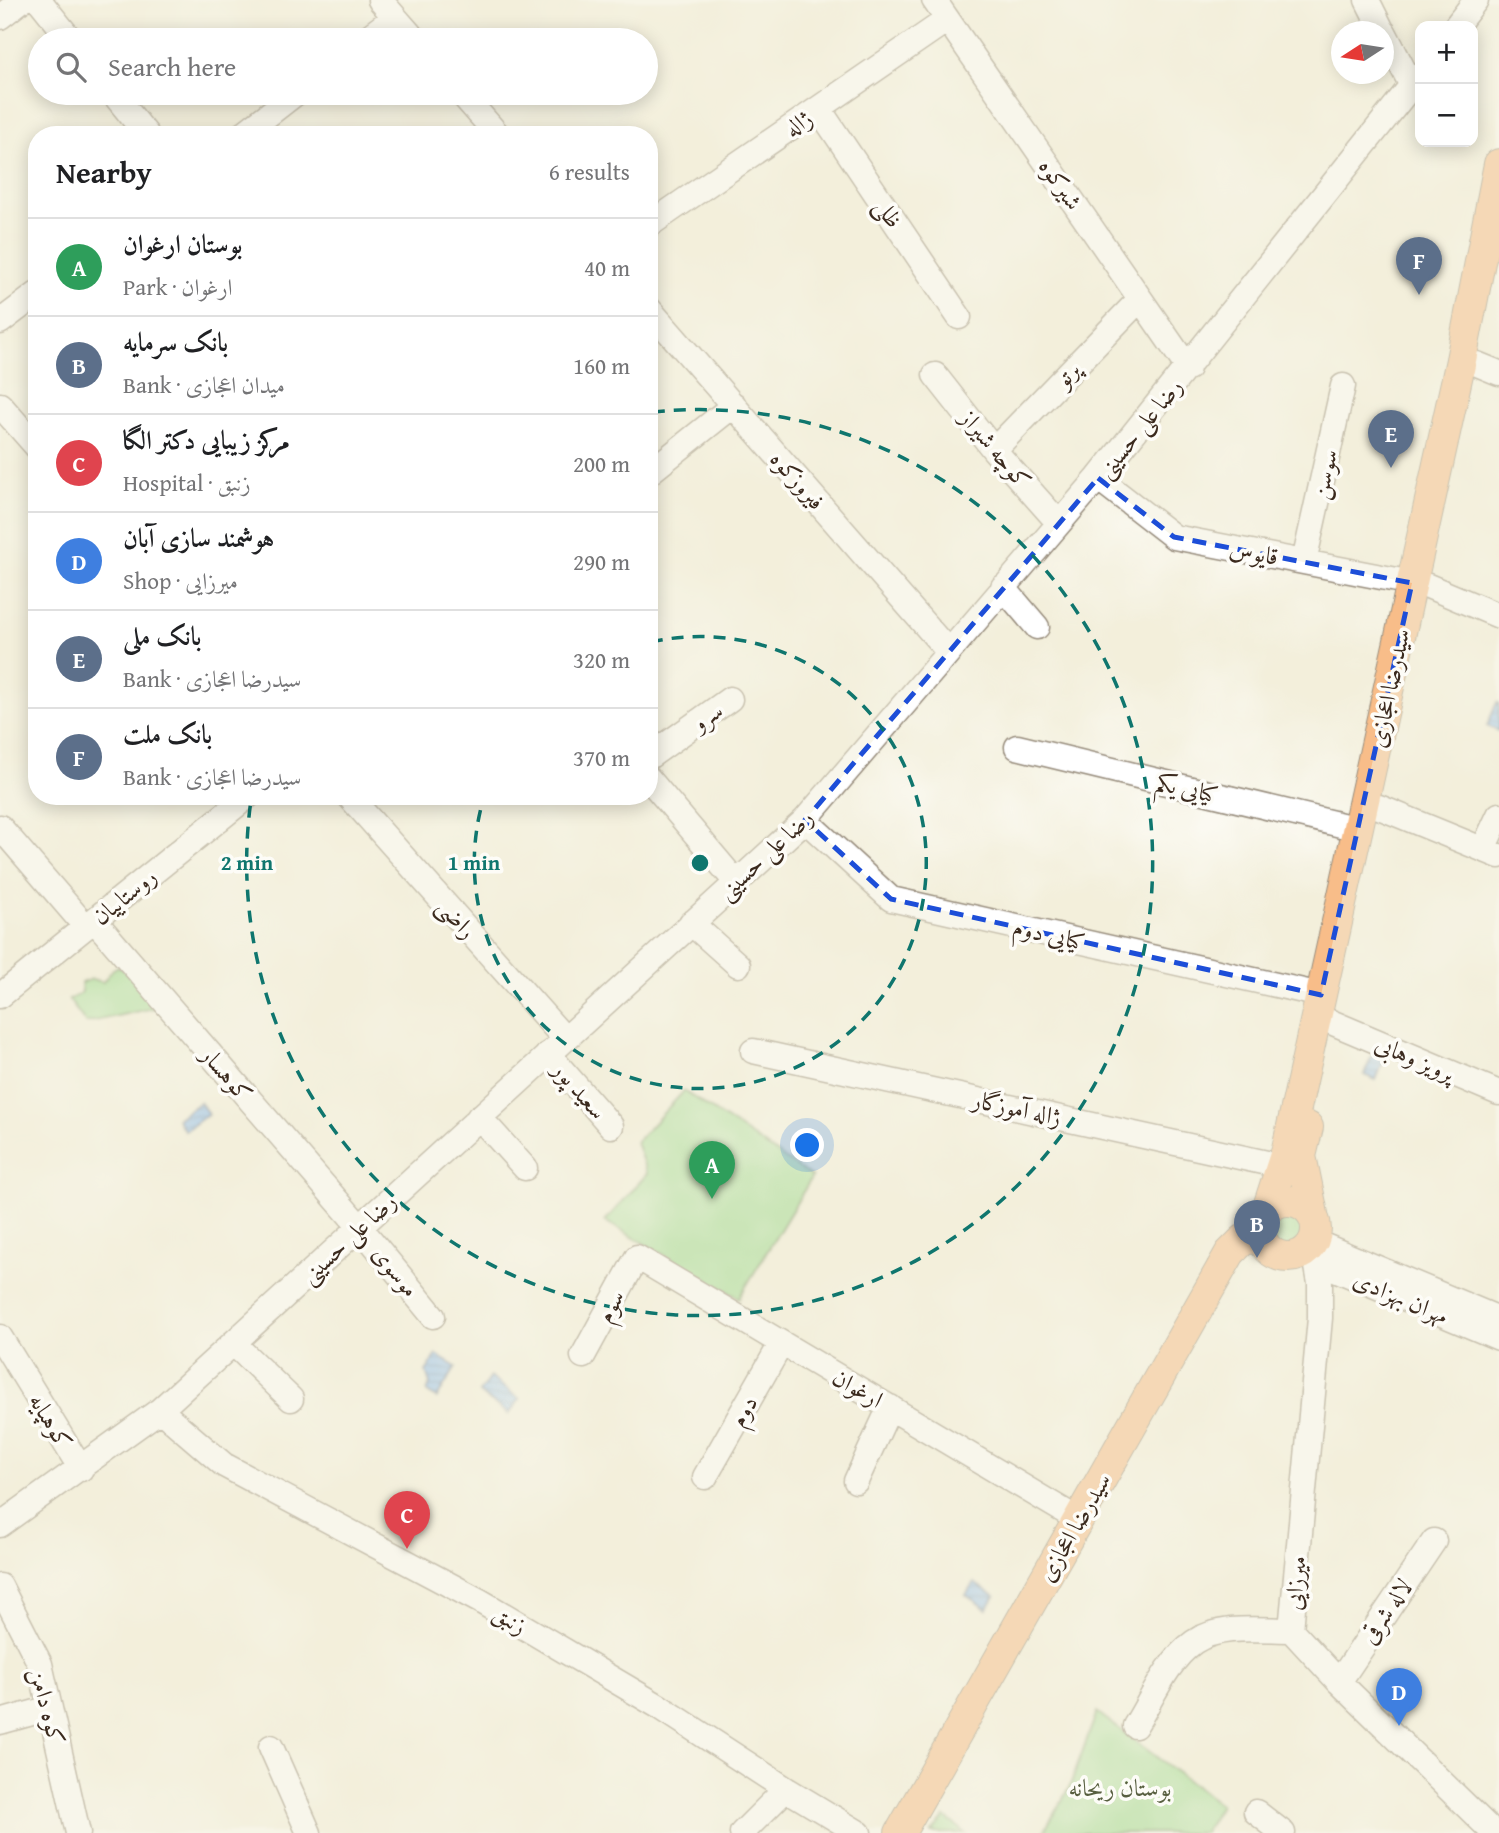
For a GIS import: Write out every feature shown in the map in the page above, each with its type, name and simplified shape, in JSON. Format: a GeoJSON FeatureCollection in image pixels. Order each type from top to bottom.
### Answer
{"type":"FeatureCollection","features":[{"type":"Feature","properties":{"kind":"main road","name":"سیدرضا اعجازی"},"geometry":{"type":"LineString","coordinates":[[900,1833],[1230,1253],[1264,1223],[1326,1009],[1378,807],[1499,164]]}},
{"type":"Feature","properties":{"kind":"main road","name":"سیدرضا اعجازی"},"geometry":{"type":"LineString","coordinates":[[1312,1243],[1301,1156],[1358,829],[1420,585],[1488,369],[1499,257]]}},
{"type":"Feature","properties":{"kind":"main road"},"geometry":{"type":"LineString","coordinates":[[1293,1201],[1309,1211],[1312,1243],[1287,1258],[1279,1256],[1270,1252],[1264,1223],[1275,1204],[1293,1201]]}},
{"type":"Feature","properties":{"kind":"street"},"geometry":{"type":"LineString","coordinates":[[0,17],[22,0]]}},
{"type":"Feature","properties":{"kind":"street"},"geometry":{"type":"LineString","coordinates":[[39,0],[61,28]]}},
{"type":"Feature","properties":{"kind":"street"},"geometry":{"type":"LineString","coordinates":[[1367,0],[1378,21]]}},
{"type":"Feature","properties":{"kind":"street"},"geometry":{"type":"LineString","coordinates":[[1460,21],[1476,0]]}},
{"type":"Feature","properties":{"kind":"street","name":"ژاله"},"geometry":{"type":"LineString","coordinates":[[658,219],[819,109],[938,5]]}},
{"type":"Feature","properties":{"kind":"street","name":"شیرکوه"},"geometry":{"type":"LineString","coordinates":[[938,5],[1188,368]]}},
{"type":"Feature","properties":{"kind":"street"},"geometry":{"type":"LineString","coordinates":[[373,28],[388,8],[405,28]]}},
{"type":"Feature","properties":{"kind":"street"},"geometry":{"type":"LineString","coordinates":[[1394,48],[1415,79]]}},
{"type":"Feature","properties":{"kind":"street","name":"رضا علی حسینی"},"geometry":{"type":"LineString","coordinates":[[0,1525],[160,1410],[805,820],[1098,478],[1415,81]]}},
{"type":"Feature","properties":{"kind":"street"},"geometry":{"type":"LineString","coordinates":[[123,105],[140,126]]}},
{"type":"Feature","properties":{"kind":"street"},"geometry":{"type":"LineString","coordinates":[[254,126],[281,105]]}},
{"type":"Feature","properties":{"kind":"street"},"geometry":{"type":"LineString","coordinates":[[472,105],[490,126]]}},
{"type":"Feature","properties":{"kind":"street","name":"ظلی"},"geometry":{"type":"LineString","coordinates":[[819,109],[959,317]]}},
{"type":"Feature","properties":{"kind":"street"},"geometry":{"type":"LineString","coordinates":[[3,314],[28,299]]}},
{"type":"Feature","properties":{"kind":"street","name":"پرتو"},"geometry":{"type":"LineString","coordinates":[[994,450],[1140,299]]}},
{"type":"Feature","properties":{"kind":"street","name":"فیروزکوه"},"geometry":{"type":"LineString","coordinates":[[658,319],[948,651]]}},
{"type":"Feature","properties":{"kind":"street","name":"کوچه شیراز"},"geometry":{"type":"LineString","coordinates":[[935,375],[994,450],[1058,522]]}},
{"type":"Feature","properties":{"kind":"street","name":"سوسن"},"geometry":{"type":"LineString","coordinates":[[1304,562],[1343,386]]}},
{"type":"Feature","properties":{"kind":"street"},"geometry":{"type":"LineString","coordinates":[[0,405],[28,436]]}},
{"type":"Feature","properties":{"kind":"street"},"geometry":{"type":"LineString","coordinates":[[658,466],[734,405]]}},
{"type":"Feature","properties":{"kind":"street","name":"قایوس"},"geometry":{"type":"LineString","coordinates":[[1098,478],[1174,537],[1420,585],[1499,616]]}},
{"type":"Feature","properties":{"kind":"street"},"geometry":{"type":"LineString","coordinates":[[1003,587],[1037,627]]}},
{"type":"Feature","properties":{"kind":"street","name":"سرو"},"geometry":{"type":"LineString","coordinates":[[658,751],[730,699]]}},
{"type":"Feature","properties":{"kind":"street","name":"کیایی یکم"},"geometry":{"type":"LineString","coordinates":[[1017,747],[1358,829]]}},
{"type":"Feature","properties":{"kind":"street"},"geometry":{"type":"LineString","coordinates":[[658,790],[736,881]]}},
{"type":"Feature","properties":{"kind":"street","name":"روستاییان"},"geometry":{"type":"LineString","coordinates":[[0,996],[237,805]]}},
{"type":"Feature","properties":{"kind":"street","name":"راضی"},"geometry":{"type":"LineString","coordinates":[[356,805],[556,1046]]}},
{"type":"Feature","properties":{"kind":"street"},"geometry":{"type":"LineString","coordinates":[[1378,807],[1491,853],[1499,815]]}},
{"type":"Feature","properties":{"kind":"street","name":"کیایی دوم"},"geometry":{"type":"LineString","coordinates":[[805,820],[891,899],[1326,1009]]}},
{"type":"Feature","properties":{"kind":"street","name":"کوهسار"},"geometry":{"type":"LineString","coordinates":[[0,827],[360,1227]]}},
{"type":"Feature","properties":{"kind":"street"},"geometry":{"type":"LineString","coordinates":[[691,923],[738,965]]}},
{"type":"Feature","properties":{"kind":"street","name":"پرویز وهابی"},"geometry":{"type":"LineString","coordinates":[[1326,1009],[1499,1093]]}},
{"type":"Feature","properties":{"kind":"street","name":"سعید پور"},"geometry":{"type":"LineString","coordinates":[[556,1046],[611,1126]]}},
{"type":"Feature","properties":{"kind":"street","name":"ژاله آموزگار"},"geometry":{"type":"LineString","coordinates":[[753,1051],[1282,1166]]}},
{"type":"Feature","properties":{"kind":"street"},"geometry":{"type":"LineString","coordinates":[[479,1117],[525,1168]]}},
{"type":"Feature","properties":{"kind":"street","name":"موسوی"},"geometry":{"type":"LineString","coordinates":[[360,1227],[433,1316]]}},
{"type":"Feature","properties":{"kind":"street","name":"مهران بهزادی"},"geometry":{"type":"LineString","coordinates":[[1312,1243],[1499,1319]]}},
{"type":"Feature","properties":{"kind":"street","name":"مهران بهزادی"},"geometry":{"type":"LineString","coordinates":[[1312,1243],[1499,1338]]}},
{"type":"Feature","properties":{"kind":"street","name":"میرزایی"},"geometry":{"type":"LineString","coordinates":[[1312,1243],[1320,1283],[1320,1318],[1291,1630],[1339,1682],[1489,1824]]}},
{"type":"Feature","properties":{"kind":"street","name":"ارغوان"},"geometry":{"type":"LineString","coordinates":[[637,1257],[1079,1520]]}},
{"type":"Feature","properties":{"kind":"street","name":"سوم"},"geometry":{"type":"LineString","coordinates":[[583,1356],[637,1257]]}},
{"type":"Feature","properties":{"kind":"street","name":"کوهپایه"},"geometry":{"type":"LineString","coordinates":[[0,1337],[81,1469]]}},
{"type":"Feature","properties":{"kind":"street"},"geometry":{"type":"LineString","coordinates":[[233,1343],[291,1399]]}},
{"type":"Feature","properties":{"kind":"street","name":"دوم"},"geometry":{"type":"LineString","coordinates":[[705,1477],[781,1344]]}},
{"type":"Feature","properties":{"kind":"street"},"geometry":{"type":"LineString","coordinates":[[856,1481],[890,1407]]}},
{"type":"Feature","properties":{"kind":"street","name":"زنبق"},"geometry":{"type":"LineString","coordinates":[[160,1410],[224,1465],[480,1601],[660,1707],[859,1833]]}},
{"type":"Feature","properties":{"kind":"street","name":"لاله شرقی"},"geometry":{"type":"LineString","coordinates":[[1339,1682],[1434,1541]]}},
{"type":"Feature","properties":{"kind":"street","name":"کوه دامن"},"geometry":{"type":"LineString","coordinates":[[0,1586],[40,1664],[78,1833]]}},
{"type":"Feature","properties":{"kind":"street"},"geometry":{"type":"LineString","coordinates":[[1135,1726],[1180,1654],[1196,1640],[1222,1632],[1291,1630]]}},
{"type":"Feature","properties":{"kind":"street"},"geometry":{"type":"LineString","coordinates":[[0,1721],[50,1708]]}},
{"type":"Feature","properties":{"kind":"street"},"geometry":{"type":"LineString","coordinates":[[271,1747],[309,1833]]}},
{"type":"Feature","properties":{"kind":"street"},"geometry":{"type":"LineString","coordinates":[[742,1833],[786,1789]]}},
{"type":"Feature","properties":{"kind":"street"},"geometry":{"type":"LineString","coordinates":[[1256,1812],[1283,1833]]}},
{"type":"Feature","properties":{"kind":"highlighted area"},"geometry":{"type":"Polygon","coordinates":[[[1098,478],[1174,537],[1412,583],[1321,995],[891,899],[805,820],[1098,478]]]}},
{"type":"Feature","properties":{"kind":"green space"},"geometry":{"type":"Polygon","coordinates":[[[118,966],[167,1005],[86,1023],[69,1000],[82,992],[81,983],[92,979],[103,982],[118,966]]]}},
{"type":"Feature","properties":{"kind":"green space"},"geometry":{"type":"Polygon","coordinates":[[[684,1091],[812,1177],[739,1298],[605,1221],[647,1174],[636,1142],[684,1091]]]}},
{"type":"Feature","properties":{"kind":"green space"},"geometry":{"type":"Polygon","coordinates":[[[1283,1206],[1298,1208],[1310,1226],[1302,1246],[1285,1251],[1269,1243],[1265,1220],[1283,1206]]]}},
{"type":"Feature","properties":{"kind":"green space","name":"بوستان ریحانه"},"geometry":{"type":"Polygon","coordinates":[[[1097,1712],[1220,1805],[1204,1833],[1043,1833],[1069,1788],[1097,1712]]]}},
{"type":"Feature","properties":{"kind":"green space"},"geometry":{"type":"Polygon","coordinates":[[[945,1817],[965,1833],[932,1833],[945,1817]]]}},
{"type":"Feature","properties":{"kind":"water"},"geometry":{"type":"Polygon","coordinates":[[[1497,702],[1499,703],[1499,731],[1487,726],[1497,702]]]}},
{"type":"Feature","properties":{"kind":"water"},"geometry":{"type":"Polygon","coordinates":[[[1374,1051],[1386,1056],[1376,1080],[1364,1075],[1374,1051]]]}},
{"type":"Feature","properties":{"kind":"water"},"geometry":{"type":"Polygon","coordinates":[[[200,1102],[208,1114],[185,1131],[177,1119],[200,1102]]]}},
{"type":"Feature","properties":{"kind":"water"},"geometry":{"type":"Polygon","coordinates":[[[436,1355],[456,1367],[437,1398],[427,1392],[430,1384],[426,1372],[436,1355]]]}},
{"type":"Feature","properties":{"kind":"water"},"geometry":{"type":"Polygon","coordinates":[[[490,1377],[520,1399],[509,1414],[479,1393],[490,1377]]]}},
{"type":"Feature","properties":{"kind":"water"},"geometry":{"type":"Polygon","coordinates":[[[974,1583],[995,1596],[987,1609],[966,1595],[974,1583]]]}},
{"type":"Feature","properties":{"kind":"place","name":"بانک ملت"},"geometry":{"type":"Point","coordinates":[1419,295]}},
{"type":"Feature","properties":{"kind":"place","name":"بانک ملی"},"geometry":{"type":"Point","coordinates":[1391,468]}},
{"type":"Feature","properties":{"kind":"place","name":"بوستان ارغوان"},"geometry":{"type":"Point","coordinates":[712,1199]}},
{"type":"Feature","properties":{"kind":"place","name":"بانک سرمایه"},"geometry":{"type":"Point","coordinates":[1257,1258]}},
{"type":"Feature","properties":{"kind":"place","name":"مرکز زیبایی دکتر الگا"},"geometry":{"type":"Point","coordinates":[407,1549]}},
{"type":"Feature","properties":{"kind":"place","name":"هوشمند سازی آبان"},"geometry":{"type":"Point","coordinates":[1399,1726]}}]}
